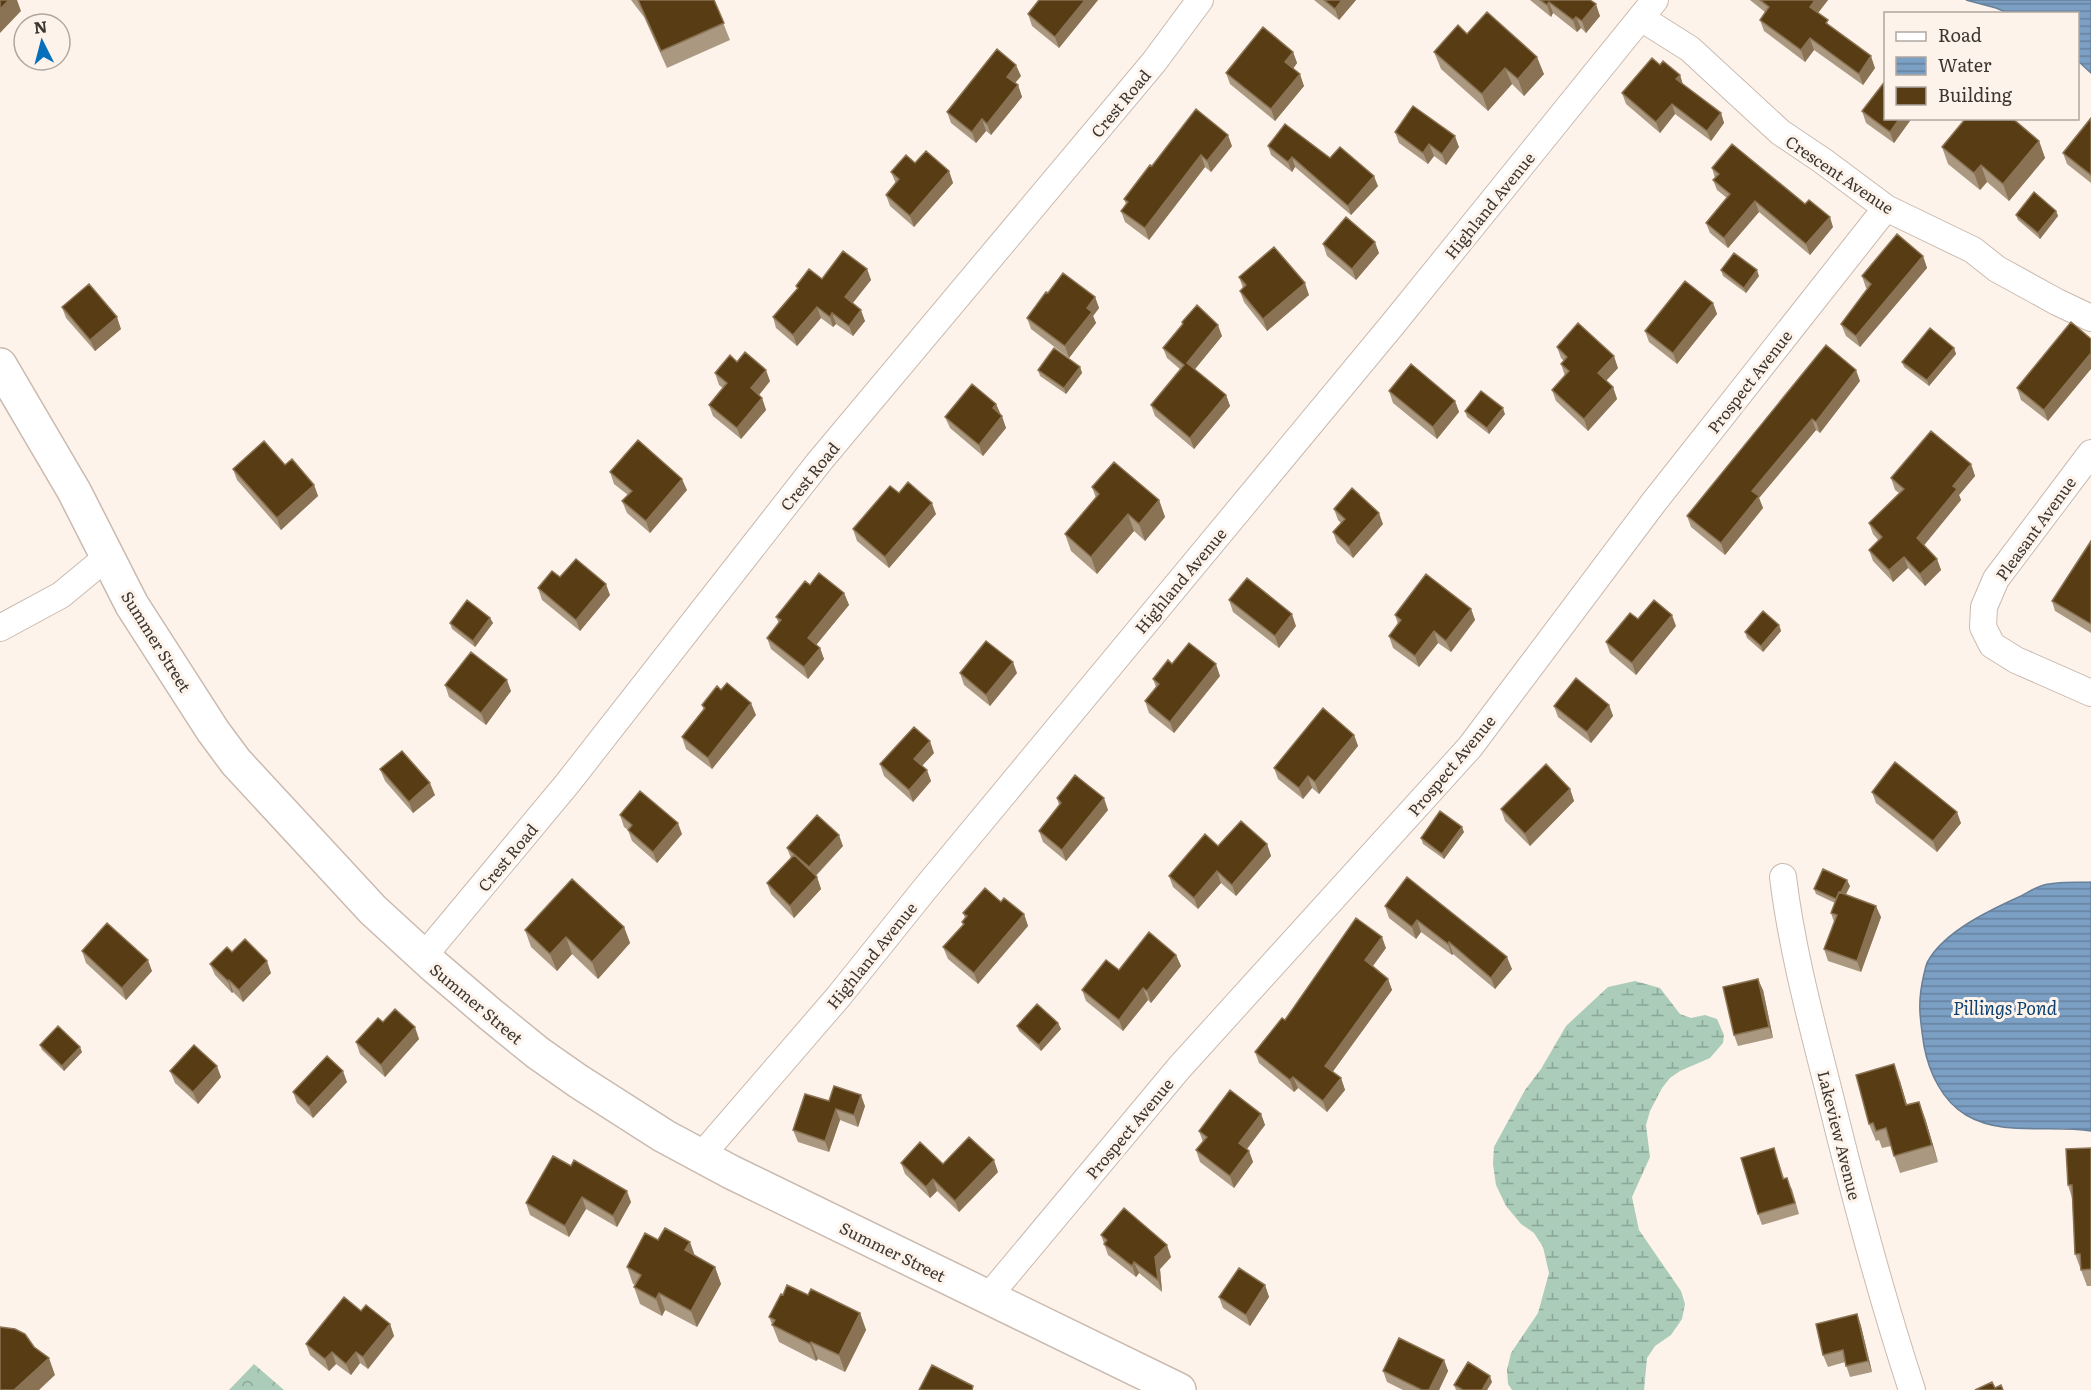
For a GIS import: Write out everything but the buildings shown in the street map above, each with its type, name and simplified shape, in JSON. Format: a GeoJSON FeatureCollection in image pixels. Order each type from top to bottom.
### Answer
{"type":"FeatureCollection","features":[{"type":"Feature","properties":{"kind":"main road","name":"Summer Street"},"geometry":{"type":"LineString","coordinates":[[0,365],[74,490],[132,605],[213,731],[236,762],[373,910],[423,957],[538,1053],[664,1136],[1179,1390]]}},
{"type":"Feature","properties":{"kind":"street","name":"Crest Road"},"geometry":{"type":"LineString","coordinates":[[423,957],[567,784],[819,462],[1154,62],[1200,0]]}},
{"type":"Feature","properties":{"kind":"street","name":"Crescent Avenue"},"geometry":{"type":"LineString","coordinates":[[1648,9],[1780,132],[1886,208],[1973,250],[1997,269],[2091,318]]}},
{"type":"Feature","properties":{"kind":"street","name":"Highland Avenue"},"geometry":{"type":"LineString","coordinates":[[701,1156],[839,996],[937,873],[1401,315],[1648,9]]}},
{"type":"Feature","properties":{"kind":"street","name":"Prospect Avenue"},"geometry":{"type":"LineString","coordinates":[[988,1297],[1179,1068],[1470,747],[1654,502],[1886,208]]}},
{"type":"Feature","properties":{"kind":"street","name":"Pleasant Avenue"},"geometry":{"type":"LineString","coordinates":[[2091,453],[1996,579],[1984,607],[1983,627],[1992,645],[2016,660],[2091,693]]}},
{"type":"Feature","properties":{"kind":"street"},"geometry":{"type":"LineString","coordinates":[[0,628],[61,595],[107,557]]}},
{"type":"Feature","properties":{"kind":"street","name":"Lakeview Avenue"},"geometry":{"type":"LineString","coordinates":[[1783,878],[1800,970],[1847,1163],[1912,1390]]}},
{"type":"Feature","properties":{"kind":"green space"},"geometry":{"type":"Polygon","coordinates":[[[1635,981],[1660,988],[1680,1014],[1691,1018],[1705,1015],[1717,1019],[1724,1035],[1723,1043],[1710,1058],[1680,1071],[1662,1088],[1650,1111],[1646,1125],[1650,1157],[1632,1197],[1639,1230],[1681,1291],[1685,1304],[1682,1319],[1671,1335],[1655,1346],[1647,1358],[1644,1390],[1512,1390],[1508,1384],[1507,1370],[1511,1353],[1538,1313],[1549,1273],[1543,1247],[1534,1233],[1521,1224],[1506,1206],[1496,1185],[1493,1164],[1494,1147],[1525,1090],[1541,1069],[1566,1026],[1608,987],[1635,981]]]}},
{"type":"Feature","properties":{"kind":"green space"},"geometry":{"type":"Polygon","coordinates":[[[254,1364],[284,1390],[229,1390],[254,1364]]]}},
{"type":"Feature","properties":{"kind":"water"},"geometry":{"type":"Polygon","coordinates":[[[1966,0],[2091,0],[2091,73],[2079,62],[2079,12],[2006,12],[1966,0]]]}},
{"type":"Feature","properties":{"kind":"water","name":"Pillings Pond"},"geometry":{"type":"Polygon","coordinates":[[[2091,882],[2091,1131],[2011,1128],[1980,1122],[1958,1109],[1943,1094],[1926,1056],[1920,1002],[1927,962],[1945,940],[1969,922],[2033,889],[2053,883],[2091,882]]]}}]}
